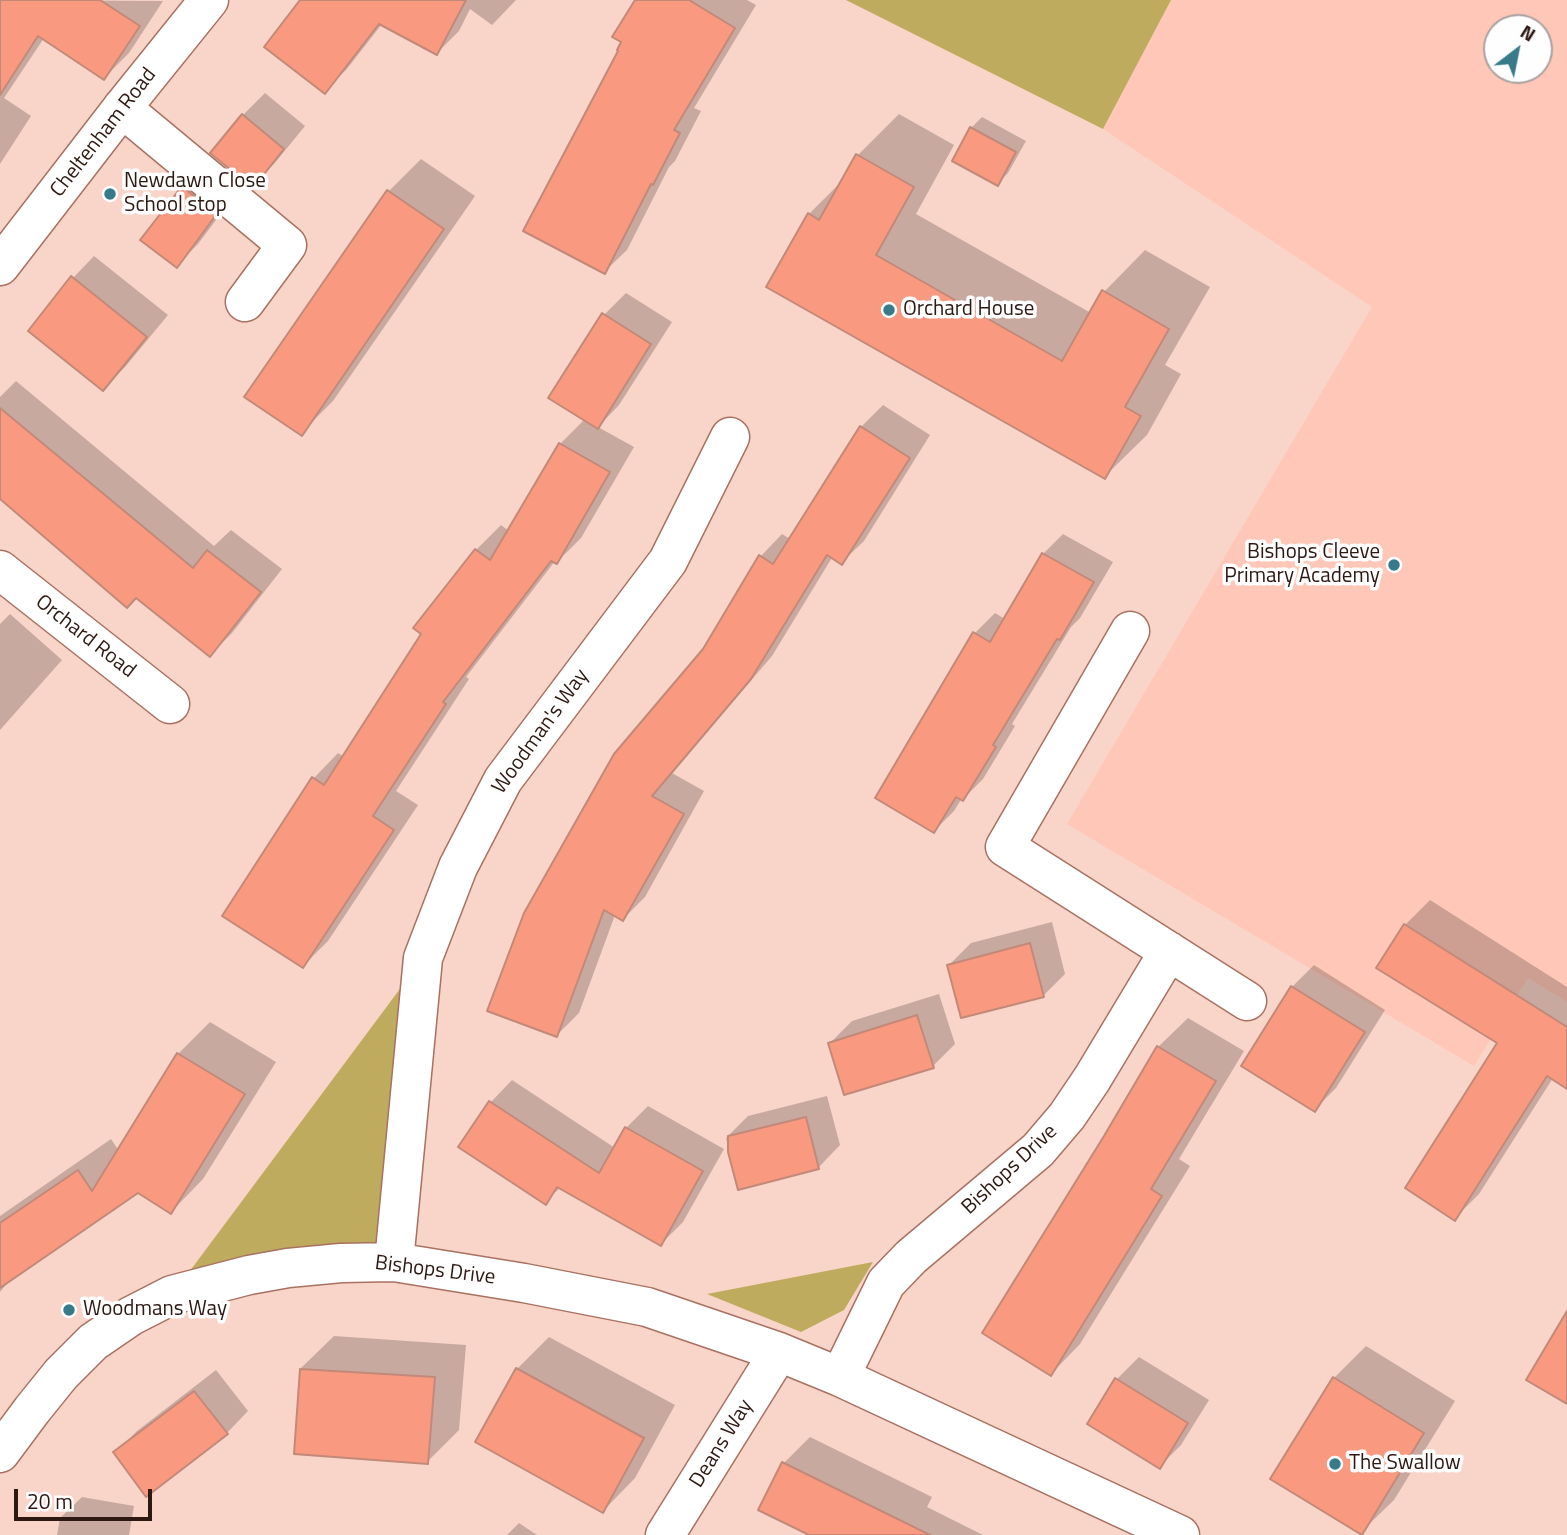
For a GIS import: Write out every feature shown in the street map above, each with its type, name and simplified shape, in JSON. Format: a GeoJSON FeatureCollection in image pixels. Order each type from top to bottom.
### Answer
{"type":"FeatureCollection","features":[{"type":"Feature","properties":{"kind":"street","name":"Cheltenham Road"},"geometry":{"type":"LineString","coordinates":[[0,266],[209,0]]}},
{"type":"Feature","properties":{"kind":"street"},"geometry":{"type":"LineString","coordinates":[[122,108],[287,245],[245,302]]}},
{"type":"Feature","properties":{"kind":"street","name":"Woodman's Way"},"geometry":{"type":"LineString","coordinates":[[394,1262],[424,958],[458,867],[503,780],[668,561],[730,437]]}},
{"type":"Feature","properties":{"kind":"street","name":"Orchard Road"},"geometry":{"type":"LineString","coordinates":[[0,570],[170,704]]}},
{"type":"Feature","properties":{"kind":"street"},"geometry":{"type":"LineString","coordinates":[[1130,631],[1005,847],[1247,1001]]}},
{"type":"Feature","properties":{"kind":"street","name":"Bishops Drive"},"geometry":{"type":"LineString","coordinates":[[840,1377],[886,1283],[911,1258],[1045,1142],[1067,1116],[1169,951]]}},
{"type":"Feature","properties":{"kind":"street","name":"Bishops Drive"},"geometry":{"type":"LineString","coordinates":[[0,1453],[61,1374],[93,1342],[131,1316],[172,1294],[288,1268],[394,1262],[648,1307],[779,1352],[840,1377],[1180,1535]]}},
{"type":"Feature","properties":{"kind":"street","name":"Deans Way"},"geometry":{"type":"LineString","coordinates":[[665,1535],[779,1352]]}},
{"type":"Feature","properties":{"kind":"shaded area"},"geometry":{"type":"Polygon","coordinates":[[[846,0],[1171,0],[1103,129],[846,0]]]}},
{"type":"Feature","properties":{"kind":"shaded area","name":"Bishops Cleeve Primary Academy"},"geometry":{"type":"Polygon","coordinates":[[[1171,0],[1567,0],[1567,1002],[1528,978],[1474,1066],[1067,824],[1372,307],[1103,129],[1171,0]]]}},
{"type":"Feature","properties":{"kind":"shaded area"},"geometry":{"type":"Polygon","coordinates":[[[423,958],[394,1262],[172,1295],[423,958]]]}},
{"type":"Feature","properties":{"kind":"shaded area"},"geometry":{"type":"Polygon","coordinates":[[[873,1262],[844,1310],[801,1332],[707,1294],[873,1262]]]}},
{"type":"Feature","properties":{"kind":"building"},"geometry":{"type":"Polygon","coordinates":[[[0,0],[100,0],[140,26],[104,80],[38,36],[0,95],[0,0]]]}},
{"type":"Feature","properties":{"kind":"building"},"geometry":{"type":"Polygon","coordinates":[[[300,0],[466,0],[437,55],[379,24],[325,94],[264,47],[300,0]]]}},
{"type":"Feature","properties":{"kind":"building"},"geometry":{"type":"Polygon","coordinates":[[[635,0],[689,0],[735,28],[674,130],[680,133],[605,274],[523,231],[618,51],[621,42],[612,37],[635,0]]]}},
{"type":"Feature","properties":{"kind":"building"},"geometry":{"type":"Polygon","coordinates":[[[242,114],[284,149],[253,188],[210,153],[242,114]]]}},
{"type":"Feature","properties":{"kind":"building"},"geometry":{"type":"Polygon","coordinates":[[[970,127],[1016,152],[998,186],[952,161],[970,127]]]}},
{"type":"Feature","properties":{"kind":"building","name":"Orchard House"},"geometry":{"type":"Polygon","coordinates":[[[856,154],[914,187],[876,255],[1062,361],[1102,290],[1169,329],[1125,407],[1141,416],[1105,479],[766,287],[808,213],[819,220],[856,154]]]}},
{"type":"Feature","properties":{"kind":"building"},"geometry":{"type":"Polygon","coordinates":[[[182,186],[216,215],[177,268],[140,240],[182,186]]]}},
{"type":"Feature","properties":{"kind":"building"},"geometry":{"type":"Polygon","coordinates":[[[387,190],[444,229],[302,436],[244,397],[387,190]]]}},
{"type":"Feature","properties":{"kind":"building"},"geometry":{"type":"Polygon","coordinates":[[[71,276],[147,337],[103,391],[28,331],[71,276]]]}},
{"type":"Feature","properties":{"kind":"building"},"geometry":{"type":"Polygon","coordinates":[[[602,313],[651,344],[598,429],[548,398],[602,313]]]}},
{"type":"Feature","properties":{"kind":"building"},"geometry":{"type":"Polygon","coordinates":[[[0,408],[193,568],[207,550],[261,592],[210,657],[136,598],[127,608],[0,499],[0,408]]]}},
{"type":"Feature","properties":{"kind":"building"},"geometry":{"type":"Polygon","coordinates":[[[860,426],[910,458],[842,565],[827,555],[751,679],[652,796],[684,814],[623,921],[604,910],[557,1037],[487,1011],[524,913],[614,754],[703,649],[759,555],[773,564],[860,426]]]}},
{"type":"Feature","properties":{"kind":"building"},"geometry":{"type":"Polygon","coordinates":[[[559,443],[610,472],[557,564],[551,561],[443,702],[446,704],[373,816],[394,830],[303,968],[222,916],[312,777],[324,785],[421,634],[413,628],[475,549],[490,560],[559,443]]]}},
{"type":"Feature","properties":{"kind":"building"},"geometry":{"type":"Polygon","coordinates":[[[1042,553],[1094,582],[993,745],[996,747],[963,801],[956,797],[934,833],[875,798],[973,632],[990,642],[1042,553]]]}},
{"type":"Feature","properties":{"kind":"building"},"geometry":{"type":"Polygon","coordinates":[[[1404,924],[1567,1027],[1567,1089],[1547,1076],[1455,1221],[1405,1188],[1497,1043],[1376,968],[1404,924]]]}},
{"type":"Feature","properties":{"kind":"building"},"geometry":{"type":"Polygon","coordinates":[[[1030,943],[1044,997],[961,1018],[947,965],[1030,943]]]}},
{"type":"Feature","properties":{"kind":"building"},"geometry":{"type":"Polygon","coordinates":[[[1291,986],[1365,1032],[1315,1112],[1241,1066],[1291,986]]]}},
{"type":"Feature","properties":{"kind":"building"},"geometry":{"type":"Polygon","coordinates":[[[917,1015],[934,1068],[844,1095],[828,1043],[917,1015]]]}},
{"type":"Feature","properties":{"kind":"building"},"geometry":{"type":"Polygon","coordinates":[[[1157,1046],[1216,1081],[1151,1189],[1162,1196],[1051,1376],[982,1333],[1157,1046]]]}},
{"type":"Feature","properties":{"kind":"building"},"geometry":{"type":"Polygon","coordinates":[[[177,1053],[245,1094],[171,1214],[138,1193],[0,1288],[0,1223],[78,1170],[92,1191],[177,1053]]]}},
{"type":"Feature","properties":{"kind":"building"},"geometry":{"type":"Polygon","coordinates":[[[489,1101],[599,1173],[625,1127],[703,1171],[661,1246],[557,1187],[546,1205],[458,1147],[489,1101]]]}},
{"type":"Feature","properties":{"kind":"building"},"geometry":{"type":"Polygon","coordinates":[[[806,1117],[819,1169],[738,1190],[728,1152],[728,1136],[806,1117]]]}},
{"type":"Feature","properties":{"kind":"building"},"geometry":{"type":"Polygon","coordinates":[[[1567,1311],[1567,1404],[1526,1380],[1567,1311]]]}},
{"type":"Feature","properties":{"kind":"building"},"geometry":{"type":"Polygon","coordinates":[[[516,1368],[644,1438],[603,1513],[475,1442],[516,1368]]]}},
{"type":"Feature","properties":{"kind":"building"},"geometry":{"type":"Polygon","coordinates":[[[300,1369],[435,1377],[428,1464],[294,1454],[300,1369]]]}},
{"type":"Feature","properties":{"kind":"building"},"geometry":{"type":"Polygon","coordinates":[[[1333,1377],[1424,1433],[1362,1535],[1270,1479],[1333,1377]]]}},
{"type":"Feature","properties":{"kind":"building"},"geometry":{"type":"Polygon","coordinates":[[[1115,1378],[1188,1423],[1160,1469],[1087,1424],[1115,1378]]]}},
{"type":"Feature","properties":{"kind":"building"},"geometry":{"type":"Polygon","coordinates":[[[194,1391],[228,1434],[146,1497],[113,1452],[194,1391]]]}},
{"type":"Feature","properties":{"kind":"building"},"geometry":{"type":"Polygon","coordinates":[[[782,1462],[930,1535],[809,1535],[758,1510],[782,1462]]]}},
{"type":"Feature","properties":{"kind":"place","name":"Newdawn Close School stop"},"geometry":{"type":"Point","coordinates":[110,194]}},
{"type":"Feature","properties":{"kind":"place","name":"Orchard House"},"geometry":{"type":"Point","coordinates":[889,310]}},
{"type":"Feature","properties":{"kind":"place","name":"Bishops Cleeve Primary Academy"},"geometry":{"type":"Point","coordinates":[1394,565]}},
{"type":"Feature","properties":{"kind":"place","name":"Woodmans Way"},"geometry":{"type":"Point","coordinates":[69,1310]}},
{"type":"Feature","properties":{"kind":"place","name":"The Swallow"},"geometry":{"type":"Point","coordinates":[1335,1464]}}]}
